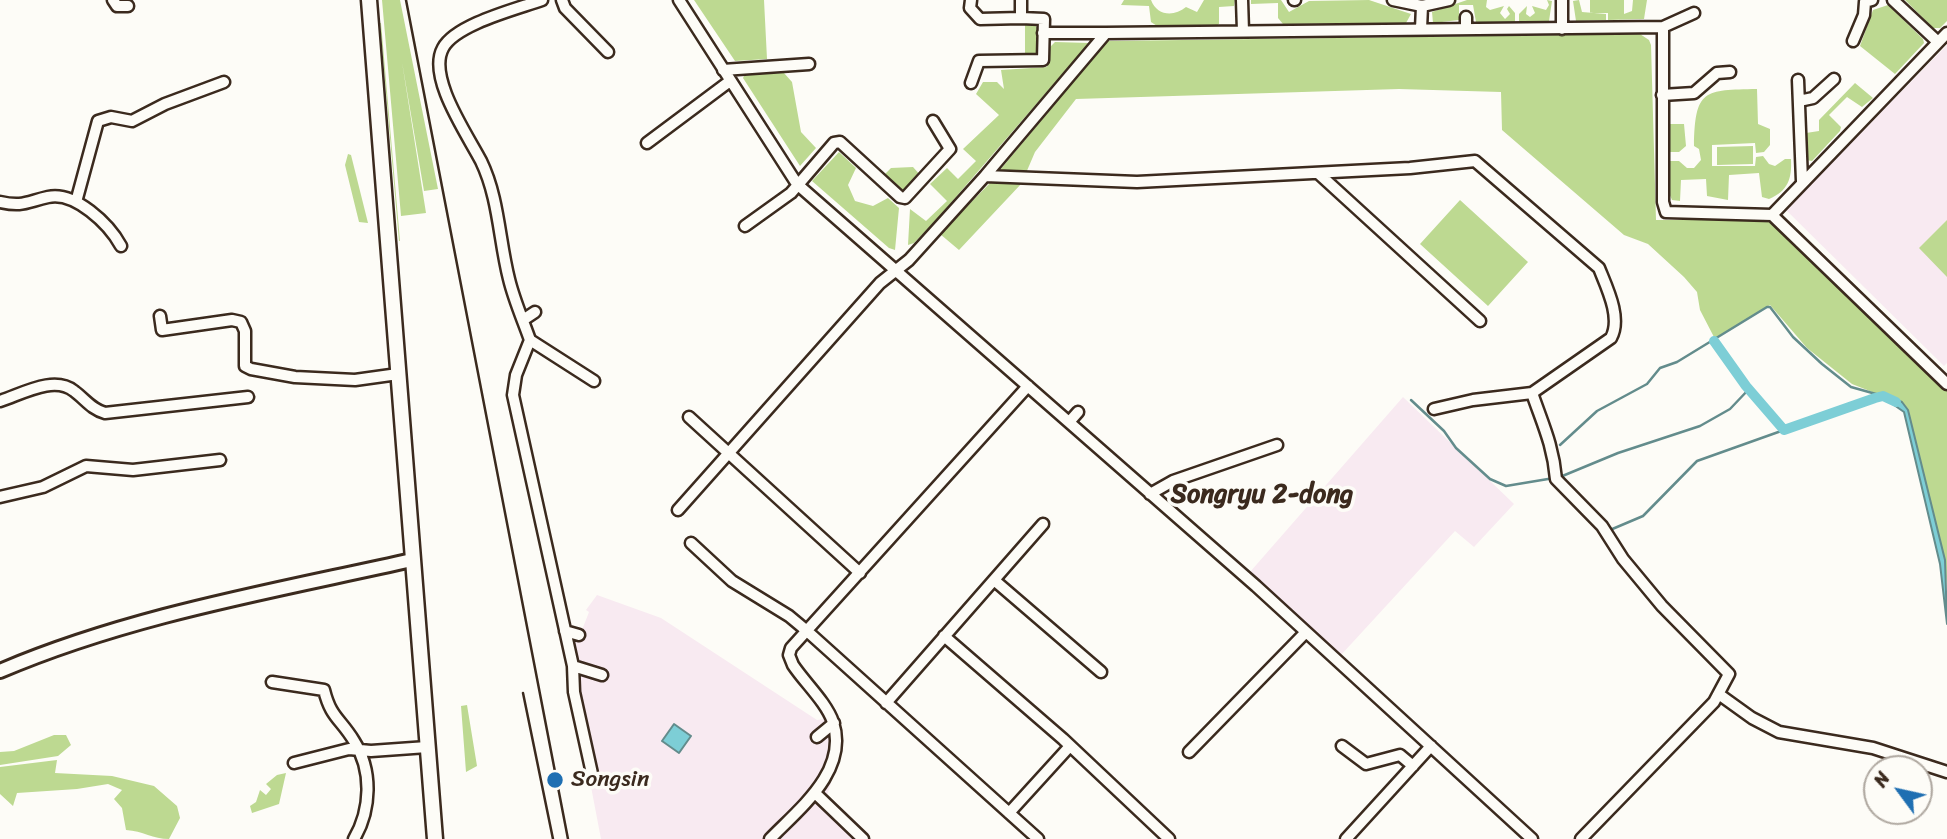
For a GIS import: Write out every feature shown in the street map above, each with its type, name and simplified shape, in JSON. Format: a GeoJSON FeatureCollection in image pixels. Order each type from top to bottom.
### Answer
{"type":"FeatureCollection","features":[{"type":"Feature","properties":{"kind":"main road"},"geometry":{"type":"LineString","coordinates":[[369,0],[435,839]]}},
{"type":"Feature","properties":{"kind":"street"},"geometry":{"type":"LineString","coordinates":[[113,0],[117,6],[128,6]]}},
{"type":"Feature","properties":{"kind":"street"},"geometry":{"type":"LineString","coordinates":[[542,0],[460,32],[444,47],[440,63],[445,90],[482,163],[491,187],[509,280],[530,340],[594,381]]}},
{"type":"Feature","properties":{"kind":"street"},"geometry":{"type":"LineString","coordinates":[[562,0],[565,8],[607,52]]}},
{"type":"Feature","properties":{"kind":"street"},"geometry":{"type":"LineString","coordinates":[[679,0],[797,184],[1070,421],[1532,839]]}},
{"type":"Feature","properties":{"kind":"street"},"geometry":{"type":"LineString","coordinates":[[971,0],[970,8],[981,19],[1044,19],[1043,60],[979,61],[971,83]]}},
{"type":"Feature","properties":{"kind":"street"},"geometry":{"type":"LineString","coordinates":[[1021,0],[1021,18]]}},
{"type":"Feature","properties":{"kind":"street"},"geometry":{"type":"LineString","coordinates":[[1242,0],[1243,31]]}},
{"type":"Feature","properties":{"kind":"street"},"geometry":{"type":"LineString","coordinates":[[1393,0],[1422,5],[1448,0]]}},
{"type":"Feature","properties":{"kind":"street"},"geometry":{"type":"LineString","coordinates":[[1562,0],[1562,29]]}},
{"type":"Feature","properties":{"kind":"street"},"geometry":{"type":"LineString","coordinates":[[1853,41],[1864,15],[1865,2],[1872,0]]}},
{"type":"Feature","properties":{"kind":"street"},"geometry":{"type":"LineString","coordinates":[[1894,0],[1938,42]]}},
{"type":"Feature","properties":{"kind":"street"},"geometry":{"type":"LineString","coordinates":[[1422,5],[1422,29]]}},
{"type":"Feature","properties":{"kind":"street"},"geometry":{"type":"LineString","coordinates":[[1043,33],[1663,27],[1693,13]]}},
{"type":"Feature","properties":{"kind":"street"},"geometry":{"type":"LineString","coordinates":[[1466,17],[1466,29]]}},
{"type":"Feature","properties":{"kind":"street"},"geometry":{"type":"LineString","coordinates":[[1663,27],[1663,202],[1666,212],[1772,215],[1947,384]]}},
{"type":"Feature","properties":{"kind":"street"},"geometry":{"type":"LineString","coordinates":[[678,510],[880,283],[897,270],[985,176],[1107,33]]}},
{"type":"Feature","properties":{"kind":"street"},"geometry":{"type":"LineString","coordinates":[[1772,215],[1947,33]]}},
{"type":"Feature","properties":{"kind":"street"},"geometry":{"type":"LineString","coordinates":[[723,70],[809,64]]}},
{"type":"Feature","properties":{"kind":"street"},"geometry":{"type":"LineString","coordinates":[[1662,95],[1694,93],[1717,73],[1730,72]]}},
{"type":"Feature","properties":{"kind":"street"},"geometry":{"type":"LineString","coordinates":[[1799,101],[1814,98],[1834,79]]}},
{"type":"Feature","properties":{"kind":"street"},"geometry":{"type":"LineString","coordinates":[[1798,80],[1802,181]]}},
{"type":"Feature","properties":{"kind":"street"},"geometry":{"type":"LineString","coordinates":[[647,142],[730,81]]}},
{"type":"Feature","properties":{"kind":"street"},"geometry":{"type":"LineString","coordinates":[[76,202],[99,121],[111,117],[132,121],[165,103],[224,82]]}},
{"type":"Feature","properties":{"kind":"street"},"geometry":{"type":"LineString","coordinates":[[745,226],[791,193],[834,143],[840,142],[900,197],[905,198],[950,149],[933,121]]}},
{"type":"Feature","properties":{"kind":"street"},"geometry":{"type":"LineString","coordinates":[[985,176],[1137,182],[1318,173],[1475,161],[1600,268],[1608,292],[1614,331],[1611,338],[1532,393],[1473,400],[1433,409]]}},
{"type":"Feature","properties":{"kind":"street"},"geometry":{"type":"LineString","coordinates":[[1318,173],[1480,321]]}},
{"type":"Feature","properties":{"kind":"street"},"geometry":{"type":"LineString","coordinates":[[0,202],[25,206],[49,197],[76,202],[109,230],[121,246]]}},
{"type":"Feature","properties":{"kind":"street"},"geometry":{"type":"LineString","coordinates":[[523,320],[535,312]]}},
{"type":"Feature","properties":{"kind":"street"},"geometry":{"type":"LineString","coordinates":[[160,316],[162,330],[232,320],[241,322],[245,331],[245,366],[251,369],[295,377],[355,380],[398,374]]}},
{"type":"Feature","properties":{"kind":"street"},"geometry":{"type":"LineString","coordinates":[[530,340],[516,375],[513,395],[573,666],[574,692],[593,778]]}},
{"type":"Feature","properties":{"kind":"street"},"geometry":{"type":"LineString","coordinates":[[0,401],[54,383],[63,384],[88,405],[105,413],[248,397]]}},
{"type":"Feature","properties":{"kind":"street"},"geometry":{"type":"LineString","coordinates":[[770,839],[824,782],[835,746],[834,723],[789,655],[791,648],[1028,386]]}},
{"type":"Feature","properties":{"kind":"street"},"geometry":{"type":"LineString","coordinates":[[1532,393],[1546,425],[1555,460],[1556,478],[1602,526],[1623,559],[1662,606],[1729,674],[1720,695],[1581,839]]}},
{"type":"Feature","properties":{"kind":"street"},"geometry":{"type":"LineString","coordinates":[[1070,421],[1078,412]]}},
{"type":"Feature","properties":{"kind":"street"},"geometry":{"type":"LineString","coordinates":[[688,417],[860,573]]}},
{"type":"Feature","properties":{"kind":"street"},"geometry":{"type":"LineString","coordinates":[[1150,494],[1173,481],[1277,445]]}},
{"type":"Feature","properties":{"kind":"street"},"geometry":{"type":"LineString","coordinates":[[0,497],[43,487],[86,466],[133,470],[220,460]]}},
{"type":"Feature","properties":{"kind":"street"},"geometry":{"type":"LineString","coordinates":[[886,703],[1043,524]]}},
{"type":"Feature","properties":{"kind":"street"},"geometry":{"type":"LineString","coordinates":[[691,543],[732,581],[807,631],[1038,839]]}},
{"type":"Feature","properties":{"kind":"street"},"geometry":{"type":"LineString","coordinates":[[0,671],[52,648],[170,614],[412,560]]}},
{"type":"Feature","properties":{"kind":"street"},"geometry":{"type":"LineString","coordinates":[[994,580],[1101,672]]}},
{"type":"Feature","properties":{"kind":"street"},"geometry":{"type":"LineString","coordinates":[[565,631],[579,635]]}},
{"type":"Feature","properties":{"kind":"street"},"geometry":{"type":"LineString","coordinates":[[1189,752],[1306,632]]}},
{"type":"Feature","properties":{"kind":"street"},"geometry":{"type":"LineString","coordinates":[[944,636],[1070,746],[1164,837]]}},
{"type":"Feature","properties":{"kind":"street"},"geometry":{"type":"LineString","coordinates":[[573,666],[602,675]]}},
{"type":"Feature","properties":{"kind":"street"},"geometry":{"type":"LineString","coordinates":[[272,682],[324,690],[330,711],[359,749],[369,806],[354,839]]}},
{"type":"Feature","properties":{"kind":"street"},"geometry":{"type":"LineString","coordinates":[[1720,695],[1752,718],[1779,732],[1873,748],[1947,772]]}},
{"type":"Feature","properties":{"kind":"street"},"geometry":{"type":"LineString","coordinates":[[817,737],[834,723]]}},
{"type":"Feature","properties":{"kind":"street"},"geometry":{"type":"LineString","coordinates":[[1009,813],[1070,746]]}},
{"type":"Feature","properties":{"kind":"street"},"geometry":{"type":"LineString","coordinates":[[1342,746],[1366,764],[1399,755],[1413,766]]}},
{"type":"Feature","properties":{"kind":"street"},"geometry":{"type":"LineString","coordinates":[[294,763],[332,751],[427,747]]}},
{"type":"Feature","properties":{"kind":"street"},"geometry":{"type":"LineString","coordinates":[[1346,839],[1432,747]]}},
{"type":"Feature","properties":{"kind":"street"},"geometry":{"type":"LineString","coordinates":[[815,793],[863,839]]}},
{"type":"Feature","properties":{"kind":"shaded area"},"geometry":{"type":"Polygon","coordinates":[[[1947,45],[1947,363],[1944,366],[1786,210],[1947,45]]]}},
{"type":"Feature","properties":{"kind":"shaded area"},"geometry":{"type":"Polygon","coordinates":[[[1403,397],[1514,504],[1474,547],[1455,531],[1341,655],[1250,572],[1403,397]]]}},
{"type":"Feature","properties":{"kind":"shaded area"},"geometry":{"type":"Polygon","coordinates":[[[597,595],[661,618],[817,720],[837,717],[841,730],[839,756],[827,796],[819,803],[856,839],[601,839],[563,640],[570,627],[582,630],[589,612],[586,610],[597,595]]]}},
{"type":"Feature","properties":{"kind":"green space"},"geometry":{"type":"Polygon","coordinates":[[[382,0],[400,0],[438,189],[424,191],[402,62],[426,213],[401,216],[382,0]]]}},
{"type":"Feature","properties":{"kind":"green space"},"geometry":{"type":"Polygon","coordinates":[[[694,0],[764,0],[767,59],[735,61],[694,0]]]}},
{"type":"Feature","properties":{"kind":"green space"},"geometry":{"type":"Polygon","coordinates":[[[1124,0],[1151,0],[1157,9],[1171,13],[1186,7],[1197,12],[1204,0],[1235,0],[1234,6],[1219,7],[1219,24],[1216,26],[1157,26],[1151,22],[1149,6],[1121,5],[1124,0]]]}},
{"type":"Feature","properties":{"kind":"green space"},"geometry":{"type":"Polygon","coordinates":[[[1251,0],[1281,0],[1289,12],[1309,1],[1369,0],[1411,14],[1406,23],[1283,24],[1278,18],[1278,3],[1251,4],[1251,0]]]}},
{"type":"Feature","properties":{"kind":"green space"},"geometry":{"type":"Polygon","coordinates":[[[1467,0],[1487,0],[1486,7],[1490,10],[1504,6],[1500,13],[1505,19],[1510,14],[1507,9],[1509,6],[1515,13],[1515,22],[1476,22],[1473,5],[1459,5],[1459,20],[1433,23],[1432,12],[1467,0]]]}},
{"type":"Feature","properties":{"kind":"green space"},"geometry":{"type":"Polygon","coordinates":[[[1547,0],[1552,1],[1549,21],[1519,22],[1519,14],[1527,6],[1526,14],[1530,17],[1535,13],[1532,6],[1546,10],[1549,5],[1547,0]]]}},
{"type":"Feature","properties":{"kind":"green space"},"geometry":{"type":"Polygon","coordinates":[[[1579,0],[1582,12],[1606,14],[1606,20],[1576,21],[1573,1],[1579,0]]]}},
{"type":"Feature","properties":{"kind":"green space"},"geometry":{"type":"Polygon","coordinates":[[[1590,0],[1624,0],[1624,14],[1632,11],[1633,0],[1647,0],[1644,19],[1608,20],[1608,13],[1590,13],[1590,0]]]}},
{"type":"Feature","properties":{"kind":"green space"},"geometry":{"type":"Polygon","coordinates":[[[1905,0],[1947,0],[1947,21],[1940,28],[1933,28],[1905,0]]]}},
{"type":"Feature","properties":{"kind":"green space"},"geometry":{"type":"Polygon","coordinates":[[[1888,5],[1924,43],[1895,74],[1860,46],[1873,10],[1888,5]]]}},
{"type":"Feature","properties":{"kind":"green space"},"geometry":{"type":"Polygon","coordinates":[[[381,23],[400,241],[399,241],[381,23]]]}},
{"type":"Feature","properties":{"kind":"green space"},"geometry":{"type":"Polygon","coordinates":[[[1025,24],[1034,24],[1039,30],[1039,51],[1034,56],[1025,56],[1025,24]]]}},
{"type":"Feature","properties":{"kind":"green space"},"geometry":{"type":"Polygon","coordinates":[[[1640,34],[1649,40],[1651,45],[1656,220],[1770,220],[1947,390],[1947,593],[1945,560],[1905,405],[1852,384],[1807,348],[1770,305],[1715,339],[1700,310],[1697,292],[1684,277],[1648,244],[1624,235],[1502,130],[1501,92],[1399,89],[1076,99],[1035,152],[1026,173],[1000,170],[1107,41],[1640,34]]]}},
{"type":"Feature","properties":{"kind":"green space"},"geometry":{"type":"Polygon","coordinates":[[[1055,42],[1089,43],[936,220],[914,243],[908,245],[910,209],[926,221],[947,201],[930,184],[947,168],[958,179],[976,161],[963,149],[999,115],[976,94],[983,82],[997,82],[1004,89],[1001,70],[1047,67],[1050,47],[1055,42]]]}},
{"type":"Feature","properties":{"kind":"green space"},"geometry":{"type":"Polygon","coordinates":[[[784,73],[792,82],[801,132],[816,148],[800,166],[743,78],[745,74],[784,73]]]}},
{"type":"Feature","properties":{"kind":"green space"},"geometry":{"type":"Polygon","coordinates":[[[1855,83],[1873,98],[1862,107],[1847,97],[1829,115],[1841,127],[1840,131],[1812,161],[1806,160],[1806,133],[1819,131],[1819,120],[1855,83]]]}},
{"type":"Feature","properties":{"kind":"green space"},"geometry":{"type":"Polygon","coordinates":[[[1757,89],[1758,124],[1770,129],[1770,145],[1764,152],[1756,153],[1755,143],[1712,145],[1712,166],[1755,166],[1756,157],[1763,156],[1769,164],[1775,166],[1785,159],[1791,159],[1791,173],[1785,188],[1769,199],[1762,197],[1759,173],[1729,175],[1728,200],[1707,196],[1706,179],[1681,180],[1680,201],[1672,200],[1669,193],[1669,161],[1679,161],[1687,168],[1694,168],[1701,160],[1699,149],[1694,146],[1700,103],[1714,92],[1757,89]]]}},
{"type":"Feature","properties":{"kind":"green space"},"geometry":{"type":"Polygon","coordinates":[[[1668,124],[1684,124],[1686,146],[1679,152],[1669,152],[1668,124]]]}},
{"type":"Feature","properties":{"kind":"green space"},"geometry":{"type":"Polygon","coordinates":[[[1753,146],[1753,164],[1717,165],[1717,147],[1753,146]]]}},
{"type":"Feature","properties":{"kind":"green space"},"geometry":{"type":"Polygon","coordinates":[[[839,152],[856,168],[848,185],[855,201],[873,206],[888,198],[899,208],[895,250],[889,248],[812,181],[839,152]]]}},
{"type":"Feature","properties":{"kind":"green space"},"geometry":{"type":"Polygon","coordinates":[[[348,154],[351,155],[368,223],[359,222],[345,165],[348,154]]]}},
{"type":"Feature","properties":{"kind":"green space"},"geometry":{"type":"Polygon","coordinates":[[[913,167],[921,176],[903,191],[885,174],[891,168],[913,167]]]}},
{"type":"Feature","properties":{"kind":"green space"},"geometry":{"type":"Polygon","coordinates":[[[992,181],[1022,183],[959,250],[940,234],[992,181]]]}},
{"type":"Feature","properties":{"kind":"green space"},"geometry":{"type":"Polygon","coordinates":[[[1460,200],[1528,262],[1488,306],[1420,244],[1460,200]]]}},
{"type":"Feature","properties":{"kind":"green space"},"geometry":{"type":"Polygon","coordinates":[[[1947,220],[1947,277],[1919,248],[1947,220]]]}},
{"type":"Feature","properties":{"kind":"green space"},"geometry":{"type":"Polygon","coordinates":[[[467,705],[477,766],[466,772],[461,706],[467,705]]]}},
{"type":"Feature","properties":{"kind":"green space"},"geometry":{"type":"Polygon","coordinates":[[[54,735],[66,735],[71,745],[58,756],[0,765],[0,752],[14,751],[54,735]]]}},
{"type":"Feature","properties":{"kind":"green space"},"geometry":{"type":"Polygon","coordinates":[[[57,760],[55,773],[112,776],[154,786],[177,806],[180,818],[169,839],[126,830],[122,808],[114,799],[122,790],[108,784],[17,793],[13,806],[0,794],[0,767],[57,760]]]}},
{"type":"Feature","properties":{"kind":"green space"},"geometry":{"type":"Polygon","coordinates":[[[286,773],[279,804],[252,813],[250,806],[256,802],[260,790],[266,795],[271,789],[266,784],[277,775],[286,773]]]}},
{"type":"Feature","properties":{"kind":"water"},"geometry":{"type":"Polygon","coordinates":[[[1885,395],[1902,402],[1908,410],[1945,560],[1947,624],[1940,564],[1904,412],[1884,398],[1885,395]]]}},
{"type":"Feature","properties":{"kind":"water"},"geometry":{"type":"Polygon","coordinates":[[[674,724],[691,736],[679,753],[662,741],[674,724]]]}},
{"type":"Feature","properties":{"kind":"waterway"},"geometry":{"type":"LineString","coordinates":[[1560,445],[1597,411],[1647,384],[1660,368],[1677,362],[1767,307],[1770,307],[1793,337],[1851,387],[1883,396]]}},
{"type":"Feature","properties":{"kind":"waterway"},"geometry":{"type":"LineString","coordinates":[[1714,341],[1746,386],[1784,430],[1875,398],[1883,396],[1896,402]]}},
{"type":"Feature","properties":{"kind":"waterway"},"geometry":{"type":"LineString","coordinates":[[1411,400],[1444,431],[1456,448],[1490,479],[1506,486],[1560,477],[1618,453],[1700,426],[1730,409],[1749,389]]}},
{"type":"Feature","properties":{"kind":"waterway"},"geometry":{"type":"LineString","coordinates":[[1610,530],[1643,516],[1697,461],[1784,430]]}},
{"type":"Feature","properties":{"kind":"railway"},"geometry":{"type":"LineString","coordinates":[[406,0],[568,839]]}},
{"type":"Feature","properties":{"kind":"railway"},"geometry":{"type":"LineString","coordinates":[[523,693],[553,839]]}},
{"type":"Feature","properties":{"kind":"place","name":"Songsin"},"geometry":{"type":"Point","coordinates":[555,780]}},
{"type":"Feature","properties":{"kind":"district","name":"Songryu 2-dong"},"geometry":{"type":"Point","coordinates":[1262,495]}}]}
